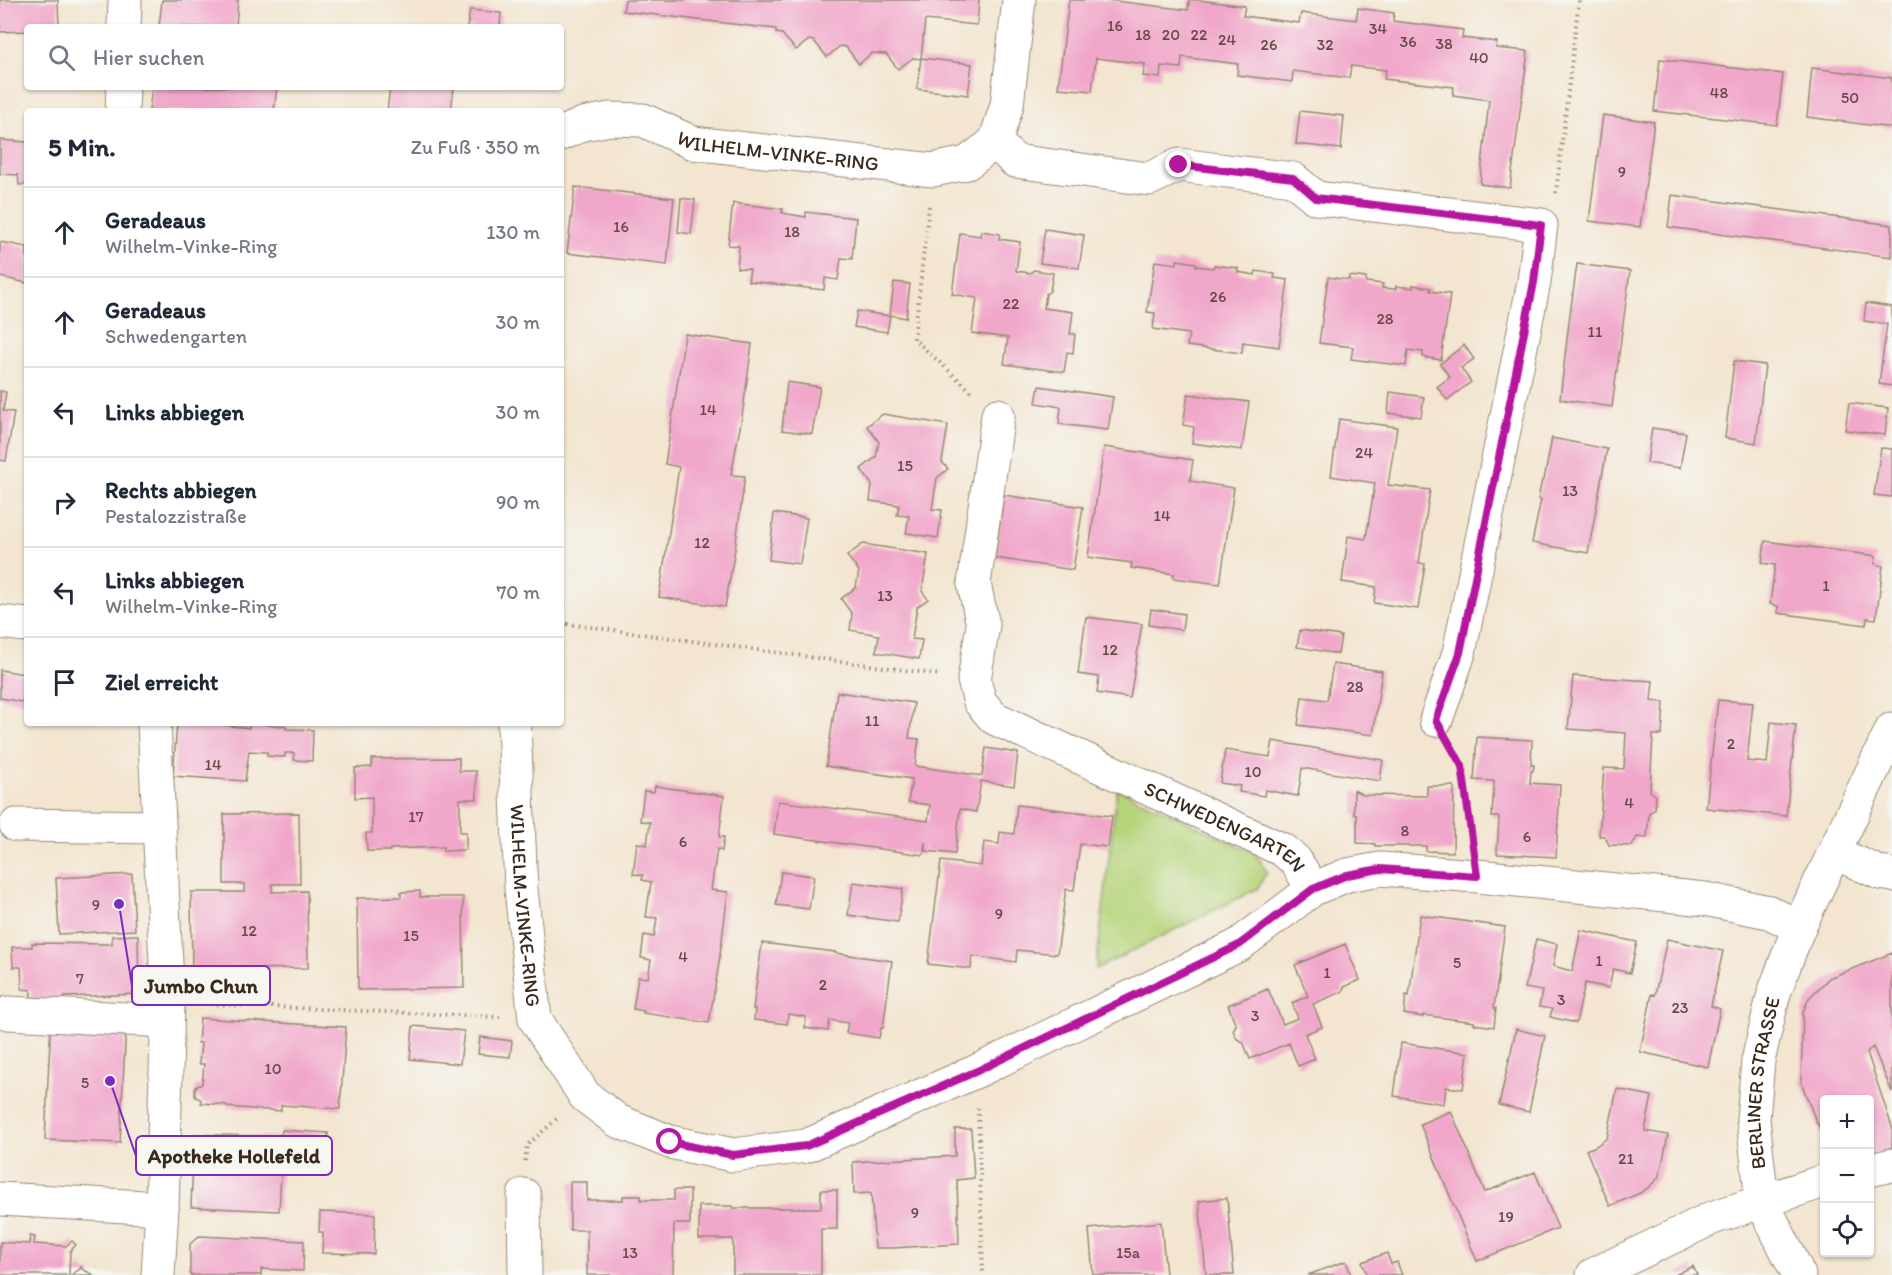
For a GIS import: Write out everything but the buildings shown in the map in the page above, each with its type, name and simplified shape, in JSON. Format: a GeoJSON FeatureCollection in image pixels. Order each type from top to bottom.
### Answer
{"type":"FeatureCollection","features":[{"type":"Feature","properties":{"kind":"street"},"geometry":{"type":"LineString","coordinates":[[124,24],[125,0]]}},
{"type":"Feature","properties":{"kind":"street"},"geometry":{"type":"LineString","coordinates":[[1019,0],[1007,105],[995,142],[1015,161],[1149,178],[1179,165],[1293,178],[1316,198],[1541,225],[1534,282],[1460,653],[1436,720]]}},
{"type":"Feature","properties":{"kind":"street"},"geometry":{"type":"LineString","coordinates":[[122,108],[123,90]]}},
{"type":"Feature","properties":{"kind":"street","name":"WILHELM-VINKE-RING"},"geometry":{"type":"LineString","coordinates":[[564,133],[583,124],[610,119],[643,120],[693,143],[933,170],[967,163],[995,142]]}},
{"type":"Feature","properties":{"kind":"street"},"geometry":{"type":"LineString","coordinates":[[974,680],[983,626],[974,584],[998,415]]}},
{"type":"Feature","properties":{"kind":"street"},"geometry":{"type":"LineString","coordinates":[[0,622],[24,625]]}},
{"type":"Feature","properties":{"kind":"street","name":"SCHWEDENGARTEN"},"geometry":{"type":"LineString","coordinates":[[974,680],[980,702],[993,718],[1281,849],[1295,861],[1313,889],[1347,875],[1380,869],[1477,876],[1705,898],[1769,912],[1799,927]]}},
{"type":"Feature","properties":{"kind":"street"},"geometry":{"type":"LineString","coordinates":[[154,726],[167,1012],[158,1275]]}},
{"type":"Feature","properties":{"kind":"street","name":"WILHELM-VINKE-RING"},"geometry":{"type":"LineString","coordinates":[[514,726],[521,889],[535,1019],[585,1096],[618,1121],[670,1142],[733,1155],[806,1146],[977,1071],[1239,945],[1313,889]]}},
{"type":"Feature","properties":{"kind":"street","name":"BERLINER STRASSE"},"geometry":{"type":"LineString","coordinates":[[1762,1202],[1754,1119],[1758,1061],[1774,993],[1799,927],[1892,729]]}},
{"type":"Feature","properties":{"kind":"street"},"geometry":{"type":"LineString","coordinates":[[16,825],[159,827]]}},
{"type":"Feature","properties":{"kind":"street"},"geometry":{"type":"LineString","coordinates":[[1835,853],[1880,873],[1892,875]]}},
{"type":"Feature","properties":{"kind":"street"},"geometry":{"type":"LineString","coordinates":[[8,1013],[167,1012]]}},
{"type":"Feature","properties":{"kind":"street"},"geometry":{"type":"LineString","coordinates":[[1874,1169],[1892,1165]]}},
{"type":"Feature","properties":{"kind":"street"},"geometry":{"type":"LineString","coordinates":[[1593,1275],[1712,1218],[1820,1182]]}},
{"type":"Feature","properties":{"kind":"street"},"geometry":{"type":"LineString","coordinates":[[524,1195],[525,1275]]}},
{"type":"Feature","properties":{"kind":"street"},"geometry":{"type":"LineString","coordinates":[[0,1199],[162,1208]]}},
{"type":"Feature","properties":{"kind":"street"},"geometry":{"type":"LineString","coordinates":[[1762,1202],[1799,1275]]}},
{"type":"Feature","properties":{"kind":"path"},"geometry":{"type":"LineString","coordinates":[[1541,225],[1555,201],[1579,0]]}},
{"type":"Feature","properties":{"kind":"path"},"geometry":{"type":"LineString","coordinates":[[933,170],[914,339],[998,415]]}},
{"type":"Feature","properties":{"kind":"path"},"geometry":{"type":"LineString","coordinates":[[564,623],[974,680]]}},
{"type":"Feature","properties":{"kind":"path"},"geometry":{"type":"LineString","coordinates":[[1436,720],[1462,766],[1477,876]]}},
{"type":"Feature","properties":{"kind":"path"},"geometry":{"type":"LineString","coordinates":[[167,1012],[535,1019]]}},
{"type":"Feature","properties":{"kind":"path"},"geometry":{"type":"LineString","coordinates":[[977,1071],[983,1275]]}},
{"type":"Feature","properties":{"kind":"path"},"geometry":{"type":"LineString","coordinates":[[524,1195],[524,1163],[527,1145],[585,1096]]}},
{"type":"Feature","properties":{"kind":"green space"},"geometry":{"type":"Polygon","coordinates":[[[1117,789],[1255,853],[1267,872],[1257,889],[1096,969],[1117,789]]]}},
{"type":"Feature","properties":{"kind":"place","name":"Jumbo Chun"},"geometry":{"type":"Point","coordinates":[119,904]}},
{"type":"Feature","properties":{"kind":"place","name":"Apotheke Hollefeld"},"geometry":{"type":"Point","coordinates":[110,1081]}},
{"type":"Feature","properties":{"kind":"route"},"geometry":{"type":"LineString","coordinates":[[670,1142],[733,1155],[806,1146],[977,1071],[1239,945],[1313,889],[1347,875],[1380,869],[1477,876],[1462,766],[1436,720],[1460,653],[1534,282],[1541,225],[1316,198],[1293,178],[1179,165]]}}]}
